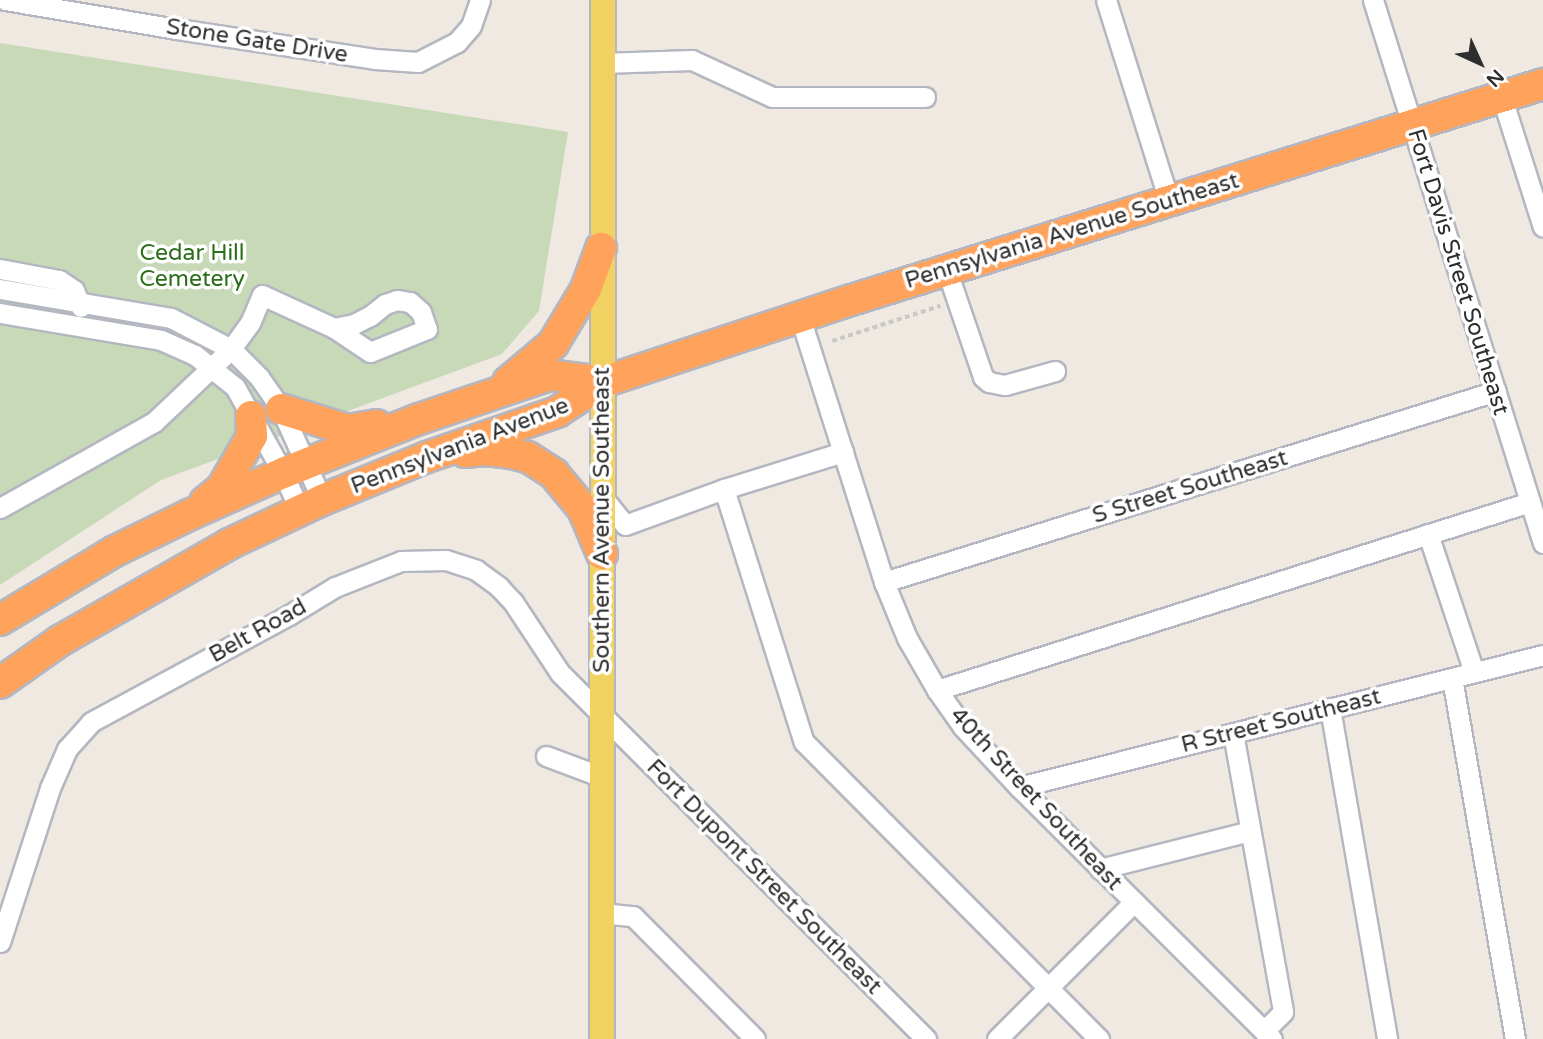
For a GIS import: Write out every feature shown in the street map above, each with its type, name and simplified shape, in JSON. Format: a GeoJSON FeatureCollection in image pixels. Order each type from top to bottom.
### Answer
{"type":"FeatureCollection","features":[{"type":"Feature","properties":{"kind":"highway","name":"Pennsylvania Avenue Southeast"},"geometry":{"type":"LineString","coordinates":[[603,382],[800,317],[1543,84]]}},
{"type":"Feature","properties":{"kind":"highway"},"geometry":{"type":"LineString","coordinates":[[494,394],[554,344],[586,289],[601,248]]}},
{"type":"Feature","properties":{"kind":"highway","name":"Pennsylvania Avenue"},"geometry":{"type":"LineString","coordinates":[[0,620],[115,551],[294,468],[419,419],[550,375],[603,382]]}},
{"type":"Feature","properties":{"kind":"highway","name":"Pennsylvania Avenue"},"geometry":{"type":"LineString","coordinates":[[0,683],[90,623],[187,566],[311,505],[427,457],[557,412],[603,382]]}},
{"type":"Feature","properties":{"kind":"highway"},"geometry":{"type":"LineString","coordinates":[[281,409],[348,430],[419,419]]}},
{"type":"Feature","properties":{"kind":"highway"},"geometry":{"type":"LineString","coordinates":[[191,514],[222,488],[235,467],[252,436],[251,416]]}},
{"type":"Feature","properties":{"kind":"highway"},"geometry":{"type":"LineString","coordinates":[[427,457],[486,450],[528,457],[554,474],[573,495],[593,526],[602,554]]}},
{"type":"Feature","properties":{"kind":"highway"},"geometry":{"type":"LineString","coordinates":[[65,581],[90,623]]}},
{"type":"Feature","properties":{"kind":"main road","name":"Southern Avenue Southeast"},"geometry":{"type":"LineString","coordinates":[[602,1039],[603,0]]}},
{"type":"Feature","properties":{"kind":"street","name":"Stone Gate Drive"},"geometry":{"type":"LineString","coordinates":[[5,0],[375,59],[418,62],[457,42],[471,26],[480,0]]}},
{"type":"Feature","properties":{"kind":"street"},"geometry":{"type":"LineString","coordinates":[[1106,0],[1169,201]]}},
{"type":"Feature","properties":{"kind":"street","name":"Fort Davis Street Southeast"},"geometry":{"type":"LineString","coordinates":[[1373,0],[1543,543]]}},
{"type":"Feature","properties":{"kind":"street"},"geometry":{"type":"LineString","coordinates":[[602,63],[692,60],[772,97],[925,97]]}},
{"type":"Feature","properties":{"kind":"street"},"geometry":{"type":"LineString","coordinates":[[1502,98],[1543,227]]}},
{"type":"Feature","properties":{"kind":"street"},"geometry":{"type":"LineString","coordinates":[[0,269],[59,279],[74,290],[80,302],[81,316],[76,324]]}},
{"type":"Feature","properties":{"kind":"street"},"geometry":{"type":"LineString","coordinates":[[947,271],[983,377],[989,382],[1005,385],[1055,371]]}},
{"type":"Feature","properties":{"kind":"street"},"geometry":{"type":"LineString","coordinates":[[0,289],[171,318],[230,349],[259,377],[281,409],[294,468],[311,505]]}},
{"type":"Feature","properties":{"kind":"street"},"geometry":{"type":"LineString","coordinates":[[0,508],[154,422],[230,349],[250,323],[262,295],[334,328]]}},
{"type":"Feature","properties":{"kind":"street"},"geometry":{"type":"LineString","coordinates":[[0,313],[162,340],[212,366],[235,387],[251,416],[294,468]]}},
{"type":"Feature","properties":{"kind":"street","name":"40th Street Southeast"},"geometry":{"type":"LineString","coordinates":[[800,317],[884,582],[911,645],[937,691],[963,727],[1019,787],[1268,1035]]}},
{"type":"Feature","properties":{"kind":"street"},"geometry":{"type":"LineString","coordinates":[[162,340],[171,318]]}},
{"type":"Feature","properties":{"kind":"street","name":"S Street Southeast"},"geometry":{"type":"LineString","coordinates":[[884,582],[1496,391]]}},
{"type":"Feature","properties":{"kind":"street"},"geometry":{"type":"LineString","coordinates":[[604,499],[625,525],[724,489],[844,452]]}},
{"type":"Feature","properties":{"kind":"street"},"geometry":{"type":"LineString","coordinates":[[724,489],[804,742],[1099,1039]]}},
{"type":"Feature","properties":{"kind":"street"},"geometry":{"type":"LineString","coordinates":[[937,691],[1530,502]]}},
{"type":"Feature","properties":{"kind":"street"},"geometry":{"type":"LineString","coordinates":[[1428,534],[1474,672]]}},
{"type":"Feature","properties":{"kind":"street","name":"Belt Road"},"geometry":{"type":"LineString","coordinates":[[0,942],[50,788],[67,749],[85,727],[335,587],[370,572],[401,561],[425,559],[446,561],[476,570],[513,602],[560,673],[602,714]]}},
{"type":"Feature","properties":{"kind":"street","name":"R Street Southeast"},"geometry":{"type":"LineString","coordinates":[[1019,787],[1543,655]]}},
{"type":"Feature","properties":{"kind":"street"},"geometry":{"type":"LineString","coordinates":[[1452,678],[1515,1039]]}},
{"type":"Feature","properties":{"kind":"street"},"geometry":{"type":"LineString","coordinates":[[1330,708],[1387,1039]]}},
{"type":"Feature","properties":{"kind":"street","name":"Fort Dupont Street Southeast"},"geometry":{"type":"LineString","coordinates":[[602,714],[926,1039]]}},
{"type":"Feature","properties":{"kind":"street"},"geometry":{"type":"LineString","coordinates":[[1233,733],[1283,1012],[1268,1035]]}},
{"type":"Feature","properties":{"kind":"street"},"geometry":{"type":"LineString","coordinates":[[546,756],[602,777]]}},
{"type":"Feature","properties":{"kind":"street"},"geometry":{"type":"LineString","coordinates":[[1100,869],[1250,831]]}},
{"type":"Feature","properties":{"kind":"street"},"geometry":{"type":"LineString","coordinates":[[997,1039],[1134,901]]}},
{"type":"Feature","properties":{"kind":"street"},"geometry":{"type":"LineString","coordinates":[[602,913],[633,916],[755,1039]]}},
{"type":"Feature","properties":{"kind":"path"},"geometry":{"type":"LineString","coordinates":[[832,341],[948,303]]}},
{"type":"Feature","properties":{"kind":"green space","name":"Cedar Hill Cemetery"},"geometry":{"type":"Polygon","coordinates":[[[0,43],[568,132],[539,311],[502,354],[161,480],[0,585],[0,43]]]}}]}
